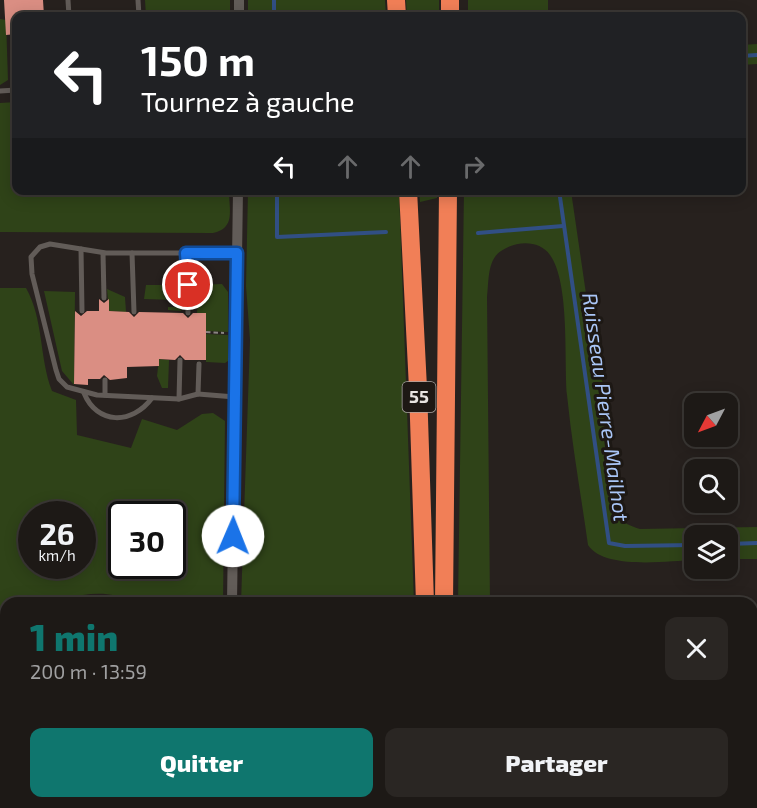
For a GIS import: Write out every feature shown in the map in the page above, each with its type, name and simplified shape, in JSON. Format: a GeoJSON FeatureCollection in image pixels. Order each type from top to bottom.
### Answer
{"type":"FeatureCollection","features":[{"type":"Feature","properties":{"kind":"highway","name":"55"},"geometry":{"type":"LineString","coordinates":[[408,195],[425,597]]}},
{"type":"Feature","properties":{"kind":"highway","name":"55"},"geometry":{"type":"LineString","coordinates":[[444,597],[448,195]]}},
{"type":"Feature","properties":{"kind":"street"},"geometry":{"type":"LineString","coordinates":[[232,597],[237,397],[238,195]]}},
{"type":"Feature","properties":{"kind":"lane"},"geometry":{"type":"LineString","coordinates":[[237,253],[103,253],[45,244],[34,251],[31,263],[59,379],[68,387],[84,393],[152,398],[179,399],[198,394],[237,397]]}},
{"type":"Feature","properties":{"kind":"lane"},"geometry":{"type":"LineString","coordinates":[[81,249],[82,311]]}},
{"type":"Feature","properties":{"kind":"lane"},"geometry":{"type":"LineString","coordinates":[[103,253],[104,298]]}},
{"type":"Feature","properties":{"kind":"lane"},"geometry":{"type":"LineString","coordinates":[[132,253],[134,312]]}},
{"type":"Feature","properties":{"kind":"lane"},"geometry":{"type":"LineString","coordinates":[[186,253],[188,313]]}},
{"type":"Feature","properties":{"kind":"lane"},"geometry":{"type":"LineString","coordinates":[[179,399],[180,360]]}},
{"type":"Feature","properties":{"kind":"lane"},"geometry":{"type":"LineString","coordinates":[[198,394],[199,364]]}},
{"type":"Feature","properties":{"kind":"lane"},"geometry":{"type":"LineString","coordinates":[[105,380],[105,395]]}},
{"type":"Feature","properties":{"kind":"lane"},"geometry":{"type":"LineString","coordinates":[[84,393],[95,410],[109,418],[127,415],[140,409],[152,398]]}},
{"type":"Feature","properties":{"kind":"path"},"geometry":{"type":"LineString","coordinates":[[206,332],[227,333]]}},
{"type":"Feature","properties":{"kind":"green space"},"geometry":{"type":"Polygon","coordinates":[[[145,0],[230,0],[230,12],[146,12],[145,0]]]}},
{"type":"Feature","properties":{"kind":"green space"},"geometry":{"type":"Polygon","coordinates":[[[248,0],[385,0],[386,12],[248,12],[248,0]]]}},
{"type":"Feature","properties":{"kind":"green space"},"geometry":{"type":"Polygon","coordinates":[[[406,0],[439,0],[439,12],[407,12],[406,0]]]}},
{"type":"Feature","properties":{"kind":"green space"},"geometry":{"type":"Polygon","coordinates":[[[468,0],[548,0],[548,12],[468,12],[468,0]]]}},
{"type":"Feature","properties":{"kind":"green space"},"geometry":{"type":"Polygon","coordinates":[[[0,19],[6,20],[8,80],[0,85],[0,19]]]}},
{"type":"Feature","properties":{"kind":"green space"},"geometry":{"type":"Polygon","coordinates":[[[757,44],[757,64],[746,65],[746,45],[757,44]]]}},
{"type":"Feature","properties":{"kind":"green space"},"geometry":{"type":"Polygon","coordinates":[[[12,102],[12,195],[229,195],[228,223],[220,231],[213,233],[0,232],[0,103],[12,102]]]}},
{"type":"Feature","properties":{"kind":"green space"},"geometry":{"type":"Polygon","coordinates":[[[248,195],[399,195],[414,597],[241,597],[250,340],[246,286],[248,195]]]}},
{"type":"Feature","properties":{"kind":"green space"},"geometry":{"type":"Polygon","coordinates":[[[419,195],[437,195],[437,198],[420,202],[419,195]]]}},
{"type":"Feature","properties":{"kind":"green space"},"geometry":{"type":"Polygon","coordinates":[[[464,195],[572,195],[597,369],[603,383],[608,470],[614,503],[620,517],[630,526],[640,529],[684,528],[684,560],[621,561],[596,553],[588,545],[567,395],[565,322],[561,284],[550,255],[545,250],[540,246],[527,243],[513,245],[501,251],[493,260],[487,297],[490,597],[458,597],[464,195]]]}},
{"type":"Feature","properties":{"kind":"green space"},"geometry":{"type":"Polygon","coordinates":[[[222,284],[228,292],[228,332],[206,331],[206,313],[197,313],[198,285],[222,284]]]}},
{"type":"Feature","properties":{"kind":"green space"},"geometry":{"type":"Polygon","coordinates":[[[146,285],[181,285],[181,311],[168,310],[168,307],[175,307],[175,300],[144,299],[146,285]]]}},
{"type":"Feature","properties":{"kind":"green space"},"geometry":{"type":"Polygon","coordinates":[[[0,288],[26,288],[36,313],[52,391],[76,400],[77,435],[131,448],[142,419],[177,430],[202,414],[213,413],[225,421],[223,597],[120,597],[97,594],[73,597],[0,597],[0,288]]]}},
{"type":"Feature","properties":{"kind":"green space"},"geometry":{"type":"Polygon","coordinates":[[[107,289],[125,297],[126,312],[109,311],[107,289]]]}},
{"type":"Feature","properties":{"kind":"green space"},"geometry":{"type":"Polygon","coordinates":[[[44,291],[75,292],[74,385],[62,371],[44,291]]]}},
{"type":"Feature","properties":{"kind":"green space"},"geometry":{"type":"Polygon","coordinates":[[[206,334],[228,335],[228,361],[225,363],[206,362],[206,334]]]}},
{"type":"Feature","properties":{"kind":"green space"},"geometry":{"type":"Polygon","coordinates":[[[159,359],[169,360],[168,388],[162,388],[157,376],[159,359]]]}},
{"type":"Feature","properties":{"kind":"green space"},"geometry":{"type":"Polygon","coordinates":[[[738,527],[757,527],[757,559],[738,559],[738,527]]]}},
{"type":"Feature","properties":{"kind":"building"},"geometry":{"type":"Polygon","coordinates":[[[4,0],[43,0],[44,12],[12,12],[12,34],[6,35],[4,0]]]}},
{"type":"Feature","properties":{"kind":"building"},"geometry":{"type":"Polygon","coordinates":[[[99,299],[104,303],[109,299],[109,311],[129,312],[134,317],[139,312],[183,313],[188,318],[193,313],[206,313],[206,360],[185,360],[180,355],[175,360],[159,359],[159,366],[127,367],[127,378],[110,380],[104,375],[100,379],[88,379],[88,385],[74,384],[75,311],[81,316],[87,311],[99,311],[99,299]]]}},
{"type":"Feature","properties":{"kind":"waterway"},"geometry":{"type":"LineString","coordinates":[[274,0],[274,12]]}},
{"type":"Feature","properties":{"kind":"waterway"},"geometry":{"type":"LineString","coordinates":[[746,56],[757,55]]}},
{"type":"Feature","properties":{"kind":"waterway"},"geometry":{"type":"LineString","coordinates":[[277,195],[277,237],[386,232]]}},
{"type":"Feature","properties":{"kind":"waterway","name":"Ruisseau Pierre-Mailhot"},"geometry":{"type":"LineString","coordinates":[[560,195],[609,543],[625,546],[684,545]]}},
{"type":"Feature","properties":{"kind":"waterway"},"geometry":{"type":"LineString","coordinates":[[478,233],[563,226]]}},
{"type":"Feature","properties":{"kind":"waterway","name":"Ruisseau Pierre-Mailhot"},"geometry":{"type":"LineString","coordinates":[[738,544],[757,543]]}},
{"type":"Feature","properties":{"kind":"route"},"geometry":{"type":"LineString","coordinates":[[188,285],[186,253],[237,253],[237,392],[233,536]]}}]}
